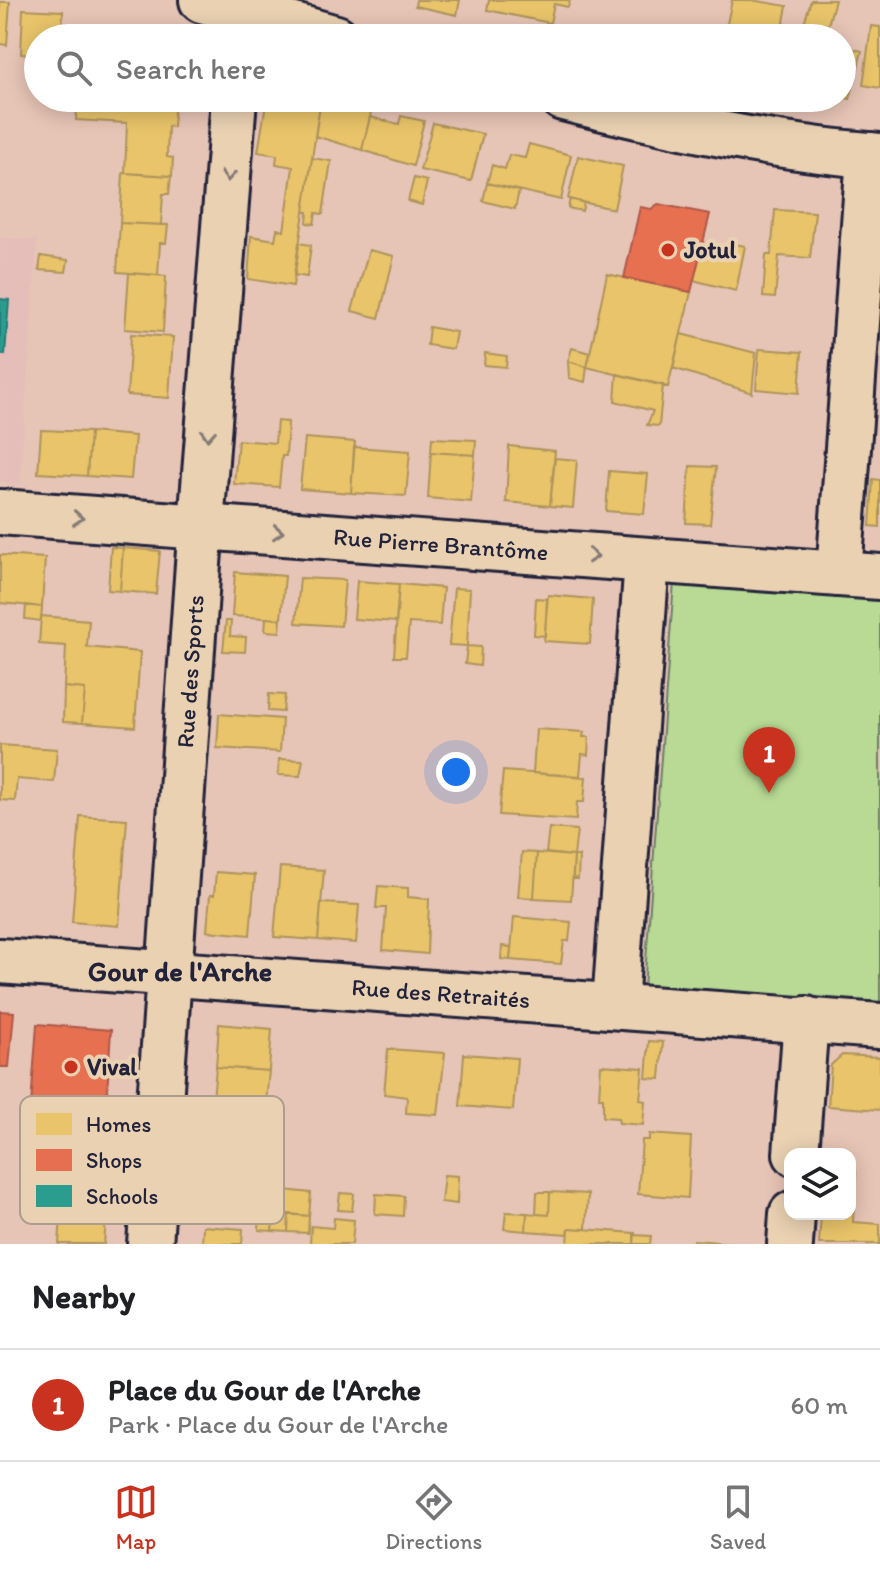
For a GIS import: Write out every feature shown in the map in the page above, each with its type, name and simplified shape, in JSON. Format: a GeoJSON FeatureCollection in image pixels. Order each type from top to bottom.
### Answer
{"type":"FeatureCollection","features":[{"type":"Feature","properties":{"kind":"street"},"geometry":{"type":"LineString","coordinates":[[202,0],[241,24]]}},
{"type":"Feature","properties":{"kind":"street","name":"Rue des Sports"},"geometry":{"type":"LineString","coordinates":[[161,1096],[233,112]]}},
{"type":"Feature","properties":{"kind":"street"},"geometry":{"type":"LineString","coordinates":[[618,112],[654,121],[874,156],[860,575]]}},
{"type":"Feature","properties":{"kind":"street","name":"Rue Pierre Brantôme"},"geometry":{"type":"LineString","coordinates":[[0,512],[860,575]]}},
{"type":"Feature","properties":{"kind":"street"},"geometry":{"type":"LineString","coordinates":[[615,1005],[647,560]]}},
{"type":"Feature","properties":{"kind":"street","name":"Rue des Retraités"},"geometry":{"type":"LineString","coordinates":[[0,961],[880,1026]]}},
{"type":"Feature","properties":{"kind":"street"},"geometry":{"type":"LineString","coordinates":[[796,1148],[806,1019]]}},
{"type":"Feature","properties":{"kind":"street"},"geometry":{"type":"LineString","coordinates":[[790,1244],[792,1220]]}},
{"type":"Feature","properties":{"kind":"street","name":"Rue des Sports"},"geometry":{"type":"LineString","coordinates":[[150,1244],[152,1224]]}},
{"type":"Feature","properties":{"kind":"shaded area"},"geometry":{"type":"Polygon","coordinates":[[[0,238],[37,240],[20,484],[0,482],[0,238]]]}},
{"type":"Feature","properties":{"kind":"green space"},"geometry":{"type":"Polygon","coordinates":[[[674,582],[880,597],[880,1006],[644,988],[674,582]]]}},
{"type":"Feature","properties":{"kind":"building: Homes"},"geometry":{"type":"Polygon","coordinates":[[[416,0],[460,0],[457,15],[415,6],[416,0]]]}},
{"type":"Feature","properties":{"kind":"building: Homes"},"geometry":{"type":"Polygon","coordinates":[[[489,0],[570,0],[568,7],[554,4],[550,23],[487,10],[489,0]]]}},
{"type":"Feature","properties":{"kind":"building: Homes"},"geometry":{"type":"Polygon","coordinates":[[[732,0],[787,6],[784,24],[727,24],[732,0]]]}},
{"type":"Feature","properties":{"kind":"building: Homes"},"geometry":{"type":"Polygon","coordinates":[[[811,0],[835,0],[828,24],[804,24],[811,0]]]}},
{"type":"Feature","properties":{"kind":"building: Homes"},"geometry":{"type":"Polygon","coordinates":[[[0,2],[10,2],[7,45],[0,44],[0,2]]]}},
{"type":"Feature","properties":{"kind":"building: Homes"},"geometry":{"type":"Polygon","coordinates":[[[23,9],[63,11],[63,24],[24,24],[24,54],[21,54],[23,9]]]}},
{"type":"Feature","properties":{"kind":"building: Homes"},"geometry":{"type":"Polygon","coordinates":[[[871,26],[880,27],[880,88],[863,85],[871,26]]]}},
{"type":"Feature","properties":{"kind":"building: Homes"},"geometry":{"type":"Polygon","coordinates":[[[856,50],[862,51],[856,75],[856,50]]]}},
{"type":"Feature","properties":{"kind":"building: Homes"},"geometry":{"type":"Polygon","coordinates":[[[76,112],[174,112],[173,127],[168,126],[167,157],[173,158],[172,176],[125,173],[127,123],[76,120],[76,112]]]}},
{"type":"Feature","properties":{"kind":"building: Homes"},"geometry":{"type":"Polygon","coordinates":[[[265,112],[319,112],[293,286],[248,279],[251,236],[275,240],[277,229],[284,231],[293,167],[276,164],[277,155],[258,152],[265,112]]]}},
{"type":"Feature","properties":{"kind":"building: Homes"},"geometry":{"type":"Polygon","coordinates":[[[319,112],[371,112],[362,150],[315,136],[319,112]]]}},
{"type":"Feature","properties":{"kind":"building: Homes"},"geometry":{"type":"Polygon","coordinates":[[[401,116],[424,121],[413,166],[362,150],[370,117],[399,124],[401,116]]]}},
{"type":"Feature","properties":{"kind":"building: Homes"},"geometry":{"type":"Polygon","coordinates":[[[433,123],[483,134],[471,181],[420,170],[433,123]]]}},
{"type":"Feature","properties":{"kind":"building: Homes"},"geometry":{"type":"Polygon","coordinates":[[[529,144],[571,155],[561,200],[487,183],[492,165],[505,169],[509,155],[525,158],[529,144]]]}},
{"type":"Feature","properties":{"kind":"building: Homes"},"geometry":{"type":"Polygon","coordinates":[[[578,156],[623,166],[614,209],[568,199],[578,156]]]}},
{"type":"Feature","properties":{"kind":"building: Homes"},"geometry":{"type":"Polygon","coordinates":[[[312,158],[331,161],[323,214],[316,213],[314,224],[307,223],[308,212],[304,212],[312,158]]]}},
{"type":"Feature","properties":{"kind":"building: Homes"},"geometry":{"type":"Polygon","coordinates":[[[123,173],[171,176],[169,194],[163,194],[161,225],[120,223],[123,173]]]}},
{"type":"Feature","properties":{"kind":"building: Homes"},"geometry":{"type":"Polygon","coordinates":[[[414,178],[427,181],[422,205],[408,201],[414,178]]]}},
{"type":"Feature","properties":{"kind":"building: Homes"},"geometry":{"type":"Polygon","coordinates":[[[487,183],[519,191],[515,209],[483,201],[487,183]]]}},
{"type":"Feature","properties":{"kind":"building: Homes"},"geometry":{"type":"Polygon","coordinates":[[[570,199],[584,203],[582,211],[568,208],[570,199]]]}},
{"type":"Feature","properties":{"kind":"building: Homes"},"geometry":{"type":"Polygon","coordinates":[[[775,210],[815,212],[810,258],[779,256],[775,298],[763,297],[766,255],[771,255],[775,210]]]}},
{"type":"Feature","properties":{"kind":"building: Homes"},"geometry":{"type":"Polygon","coordinates":[[[120,223],[168,225],[166,243],[160,243],[158,275],[117,272],[120,223]]]}},
{"type":"Feature","properties":{"kind":"building: Homes"},"geometry":{"type":"Polygon","coordinates":[[[299,243],[311,245],[307,277],[294,275],[299,243]]]}},
{"type":"Feature","properties":{"kind":"building: Homes"},"geometry":{"type":"Polygon","coordinates":[[[730,243],[745,246],[736,291],[693,280],[702,246],[728,252],[730,243]]]}},
{"type":"Feature","properties":{"kind":"building: Homes"},"geometry":{"type":"Polygon","coordinates":[[[369,250],[394,256],[379,318],[352,311],[369,250]]]}},
{"type":"Feature","properties":{"kind":"building: Homes"},"geometry":{"type":"Polygon","coordinates":[[[41,256],[68,260],[66,272],[39,270],[41,256]]]}},
{"type":"Feature","properties":{"kind":"building: Homes"},"geometry":{"type":"Polygon","coordinates":[[[129,273],[166,276],[163,332],[125,329],[129,273]]]}},
{"type":"Feature","properties":{"kind":"building: Homes"},"geometry":{"type":"Polygon","coordinates":[[[607,274],[691,292],[668,387],[587,367],[607,274]]]}},
{"type":"Feature","properties":{"kind":"building: Homes"},"geometry":{"type":"Polygon","coordinates":[[[429,327],[456,332],[453,349],[427,345],[429,327]]]}},
{"type":"Feature","properties":{"kind":"building: Homes"},"geometry":{"type":"Polygon","coordinates":[[[131,334],[173,337],[169,398],[127,395],[131,334]]]}},
{"type":"Feature","properties":{"kind":"building: Homes"},"geometry":{"type":"Polygon","coordinates":[[[681,334],[756,353],[752,393],[673,368],[681,334]]]}},
{"type":"Feature","properties":{"kind":"building: Homes"},"geometry":{"type":"Polygon","coordinates":[[[572,348],[590,353],[587,367],[568,361],[572,348]]]}},
{"type":"Feature","properties":{"kind":"building: Homes"},"geometry":{"type":"Polygon","coordinates":[[[759,349],[802,352],[799,393],[756,389],[759,349]]]}},
{"type":"Feature","properties":{"kind":"building: Homes"},"geometry":{"type":"Polygon","coordinates":[[[485,353],[507,356],[506,367],[484,365],[485,353]]]}},
{"type":"Feature","properties":{"kind":"building: Homes"},"geometry":{"type":"Polygon","coordinates":[[[568,361],[587,367],[585,382],[569,378],[568,361]]]}},
{"type":"Feature","properties":{"kind":"building: Homes"},"geometry":{"type":"Polygon","coordinates":[[[617,374],[663,385],[659,426],[647,425],[653,411],[615,401],[617,374]]]}},
{"type":"Feature","properties":{"kind":"building: Homes"},"geometry":{"type":"Polygon","coordinates":[[[277,421],[288,422],[286,456],[282,456],[279,487],[234,484],[238,440],[275,443],[277,421]]]}},
{"type":"Feature","properties":{"kind":"building: Homes"},"geometry":{"type":"Polygon","coordinates":[[[41,430],[90,432],[87,476],[38,473],[41,430]]]}},
{"type":"Feature","properties":{"kind":"building: Homes"},"geometry":{"type":"Polygon","coordinates":[[[90,432],[135,436],[131,479],[87,476],[90,432]]]}},
{"type":"Feature","properties":{"kind":"building: Homes"},"geometry":{"type":"Polygon","coordinates":[[[305,438],[355,442],[351,493],[300,489],[305,438]]]}},
{"type":"Feature","properties":{"kind":"building: Homes"},"geometry":{"type":"Polygon","coordinates":[[[432,438],[476,440],[475,455],[431,452],[432,438]]]}},
{"type":"Feature","properties":{"kind":"building: Homes"},"geometry":{"type":"Polygon","coordinates":[[[509,446],[555,451],[550,506],[506,502],[509,446]]]}},
{"type":"Feature","properties":{"kind":"building: Homes"},"geometry":{"type":"Polygon","coordinates":[[[354,447],[410,451],[406,496],[351,493],[354,447]]]}},
{"type":"Feature","properties":{"kind":"building: Homes"},"geometry":{"type":"Polygon","coordinates":[[[431,452],[475,455],[471,502],[428,498],[431,452]]]}},
{"type":"Feature","properties":{"kind":"building: Homes"},"geometry":{"type":"Polygon","coordinates":[[[555,458],[577,460],[573,508],[550,506],[555,458]]]}},
{"type":"Feature","properties":{"kind":"building: Homes"},"geometry":{"type":"Polygon","coordinates":[[[690,466],[716,467],[710,524],[686,523],[690,466]]]}},
{"type":"Feature","properties":{"kind":"building: Homes"},"geometry":{"type":"Polygon","coordinates":[[[609,471],[648,474],[644,514],[606,511],[609,471]]]}},
{"type":"Feature","properties":{"kind":"building: Homes"},"geometry":{"type":"Polygon","coordinates":[[[873,479],[880,480],[880,527],[870,526],[873,479]]]}},
{"type":"Feature","properties":{"kind":"building: Homes"},"geometry":{"type":"Polygon","coordinates":[[[111,547],[123,548],[120,591],[108,590],[111,547]]]}},
{"type":"Feature","properties":{"kind":"building: Homes"},"geometry":{"type":"Polygon","coordinates":[[[123,548],[160,551],[156,594],[120,591],[123,548]]]}},
{"type":"Feature","properties":{"kind":"building: Homes"},"geometry":{"type":"Polygon","coordinates":[[[0,555],[45,558],[42,607],[0,603],[0,555]]]}},
{"type":"Feature","properties":{"kind":"building: Homes"},"geometry":{"type":"Polygon","coordinates":[[[235,572],[285,576],[281,619],[232,616],[235,572]]]}},
{"type":"Feature","properties":{"kind":"building: Homes"},"geometry":{"type":"Polygon","coordinates":[[[300,578],[345,580],[341,626],[296,623],[300,578]]]}},
{"type":"Feature","properties":{"kind":"building: Homes"},"geometry":{"type":"Polygon","coordinates":[[[357,581],[399,584],[396,622],[354,619],[357,581]]]}},
{"type":"Feature","properties":{"kind":"building: Homes"},"geometry":{"type":"Polygon","coordinates":[[[399,584],[443,588],[440,625],[409,623],[406,657],[394,657],[399,584]]]}},
{"type":"Feature","properties":{"kind":"building: Homes"},"geometry":{"type":"Polygon","coordinates":[[[454,588],[470,589],[467,646],[449,645],[454,588]]]}},
{"type":"Feature","properties":{"kind":"building: Homes"},"geometry":{"type":"Polygon","coordinates":[[[548,595],[593,599],[590,644],[544,641],[548,595]]]}},
{"type":"Feature","properties":{"kind":"building: Homes"},"geometry":{"type":"Polygon","coordinates":[[[536,598],[547,599],[545,636],[534,635],[536,598]]]}},
{"type":"Feature","properties":{"kind":"building: Homes"},"geometry":{"type":"Polygon","coordinates":[[[26,605],[42,607],[41,621],[25,619],[26,605]]]}},
{"type":"Feature","properties":{"kind":"building: Homes"},"geometry":{"type":"Polygon","coordinates":[[[41,616],[89,620],[87,647],[140,652],[135,727],[82,723],[85,689],[64,687],[66,646],[39,644],[41,616]]]}},
{"type":"Feature","properties":{"kind":"building: Homes"},"geometry":{"type":"Polygon","coordinates":[[[266,618],[281,619],[280,632],[265,631],[266,618]]]}},
{"type":"Feature","properties":{"kind":"building: Homes"},"geometry":{"type":"Polygon","coordinates":[[[226,621],[231,621],[230,636],[246,637],[245,652],[223,651],[226,621]]]}},
{"type":"Feature","properties":{"kind":"building: Homes"},"geometry":{"type":"Polygon","coordinates":[[[467,646],[481,647],[480,666],[465,664],[467,646]]]}},
{"type":"Feature","properties":{"kind":"building: Homes"},"geometry":{"type":"Polygon","coordinates":[[[64,687],[85,689],[82,723],[63,722],[64,687]]]}},
{"type":"Feature","properties":{"kind":"building: Homes"},"geometry":{"type":"Polygon","coordinates":[[[269,694],[285,695],[283,712],[268,711],[269,694]]]}},
{"type":"Feature","properties":{"kind":"building: Homes"},"geometry":{"type":"Polygon","coordinates":[[[219,714],[282,719],[280,752],[217,748],[219,714]]]}},
{"type":"Feature","properties":{"kind":"building: Homes"},"geometry":{"type":"Polygon","coordinates":[[[536,729],[584,732],[583,737],[589,737],[588,755],[582,754],[580,776],[533,773],[536,729]]]}},
{"type":"Feature","properties":{"kind":"building: Homes"},"geometry":{"type":"Polygon","coordinates":[[[0,745],[57,749],[54,782],[17,779],[15,801],[0,800],[0,745]]]}},
{"type":"Feature","properties":{"kind":"building: Homes"},"geometry":{"type":"Polygon","coordinates":[[[279,759],[303,760],[300,776],[278,775],[279,759]]]}},
{"type":"Feature","properties":{"kind":"building: Homes"},"geometry":{"type":"Polygon","coordinates":[[[503,771],[586,777],[584,802],[577,802],[576,820],[499,815],[503,771]]]}},
{"type":"Feature","properties":{"kind":"building: Homes"},"geometry":{"type":"Polygon","coordinates":[[[80,816],[127,819],[119,926],[72,922],[80,816]]]}},
{"type":"Feature","properties":{"kind":"building: Homes"},"geometry":{"type":"Polygon","coordinates":[[[549,828],[577,830],[574,856],[546,853],[549,828]]]}},
{"type":"Feature","properties":{"kind":"building: Homes"},"geometry":{"type":"Polygon","coordinates":[[[522,852],[537,853],[534,898],[518,897],[522,852]]]}},
{"type":"Feature","properties":{"kind":"building: Homes"},"geometry":{"type":"Polygon","coordinates":[[[537,853],[574,856],[571,900],[534,898],[537,853]]]}},
{"type":"Feature","properties":{"kind":"building: Homes"},"geometry":{"type":"Polygon","coordinates":[[[574,856],[579,856],[578,879],[573,878],[574,856]]]}},
{"type":"Feature","properties":{"kind":"building: Homes"},"geometry":{"type":"Polygon","coordinates":[[[280,867],[324,870],[318,940],[274,937],[280,867]]]}},
{"type":"Feature","properties":{"kind":"building: Homes"},"geometry":{"type":"Polygon","coordinates":[[[216,872],[255,875],[250,935],[207,931],[210,895],[214,895],[216,872]]]}},
{"type":"Feature","properties":{"kind":"building: Homes"},"geometry":{"type":"Polygon","coordinates":[[[378,886],[408,888],[408,897],[429,899],[427,954],[383,950],[386,908],[376,908],[378,886]]]}},
{"type":"Feature","properties":{"kind":"building: Homes"},"geometry":{"type":"Polygon","coordinates":[[[321,903],[359,905],[356,943],[318,940],[321,903]]]}},
{"type":"Feature","properties":{"kind":"building: Homes"},"geometry":{"type":"Polygon","coordinates":[[[514,917],[571,922],[569,941],[564,941],[561,964],[510,960],[514,917]]]}},
{"type":"Feature","properties":{"kind":"building: Homes"},"geometry":{"type":"Polygon","coordinates":[[[502,946],[511,947],[510,960],[501,959],[502,946]]]}},
{"type":"Feature","properties":{"kind":"building: Homes"},"geometry":{"type":"Polygon","coordinates":[[[219,1024],[272,1029],[269,1071],[216,1067],[219,1024]]]}},
{"type":"Feature","properties":{"kind":"building: Homes"},"geometry":{"type":"Polygon","coordinates":[[[649,1041],[663,1042],[660,1079],[646,1078],[649,1041]]]}},
{"type":"Feature","properties":{"kind":"building: Homes"},"geometry":{"type":"Polygon","coordinates":[[[388,1049],[445,1053],[438,1115],[406,1113],[407,1097],[384,1094],[388,1049]]]}},
{"type":"Feature","properties":{"kind":"building: Homes"},"geometry":{"type":"Polygon","coordinates":[[[464,1054],[517,1058],[513,1110],[460,1106],[464,1054]]]}},
{"type":"Feature","properties":{"kind":"building: Homes"},"geometry":{"type":"Polygon","coordinates":[[[842,1055],[880,1057],[880,1110],[828,1106],[831,1065],[842,1055]]]}},
{"type":"Feature","properties":{"kind":"building: Homes"},"geometry":{"type":"Polygon","coordinates":[[[601,1065],[643,1068],[640,1100],[645,1101],[643,1125],[619,1123],[618,1118],[603,1117],[603,1098],[599,1098],[601,1065]]]}},
{"type":"Feature","properties":{"kind":"building: Homes"},"geometry":{"type":"Polygon","coordinates":[[[216,1067],[269,1071],[267,1096],[213,1096],[216,1067]]]}},
{"type":"Feature","properties":{"kind":"building: Homes"},"geometry":{"type":"Polygon","coordinates":[[[649,1134],[691,1137],[688,1198],[638,1194],[642,1140],[649,1140],[649,1134]]]}},
{"type":"Feature","properties":{"kind":"building: Homes"},"geometry":{"type":"Polygon","coordinates":[[[444,1175],[458,1176],[457,1204],[441,1202],[444,1175]]]}},
{"type":"Feature","properties":{"kind":"building: Homes"},"geometry":{"type":"Polygon","coordinates":[[[284,1190],[311,1193],[309,1216],[284,1214],[284,1190]]]}},
{"type":"Feature","properties":{"kind":"building: Homes"},"geometry":{"type":"Polygon","coordinates":[[[537,1192],[550,1192],[549,1215],[536,1214],[537,1192]]]}},
{"type":"Feature","properties":{"kind":"building: Homes"},"geometry":{"type":"Polygon","coordinates":[[[550,1192],[588,1194],[586,1229],[569,1228],[568,1234],[526,1231],[527,1213],[549,1215],[550,1192]]]}},
{"type":"Feature","properties":{"kind":"building: Homes"},"geometry":{"type":"Polygon","coordinates":[[[340,1193],[354,1194],[352,1211],[338,1210],[340,1193]]]}},
{"type":"Feature","properties":{"kind":"building: Homes"},"geometry":{"type":"Polygon","coordinates":[[[376,1194],[404,1196],[403,1216],[375,1214],[376,1194]]]}},
{"type":"Feature","properties":{"kind":"building: Homes"},"geometry":{"type":"Polygon","coordinates":[[[506,1212],[527,1213],[526,1231],[504,1229],[506,1212]]]}},
{"type":"Feature","properties":{"kind":"building: Homes"},"geometry":{"type":"Polygon","coordinates":[[[284,1214],[289,1214],[288,1232],[272,1231],[273,1224],[284,1224],[284,1214]]]}},
{"type":"Feature","properties":{"kind":"building: Homes"},"geometry":{"type":"Polygon","coordinates":[[[289,1214],[309,1216],[308,1233],[288,1232],[289,1214]]]}},
{"type":"Feature","properties":{"kind":"building: Homes"},"geometry":{"type":"Polygon","coordinates":[[[334,1218],[354,1220],[352,1244],[310,1244],[311,1226],[333,1228],[334,1218]]]}},
{"type":"Feature","properties":{"kind":"building: Homes"},"geometry":{"type":"Polygon","coordinates":[[[821,1220],[880,1224],[880,1244],[819,1244],[821,1220]]]}},
{"type":"Feature","properties":{"kind":"building: Homes"},"geometry":{"type":"Polygon","coordinates":[[[60,1224],[106,1224],[104,1244],[59,1244],[60,1224]]]}},
{"type":"Feature","properties":{"kind":"building: Homes"},"geometry":{"type":"Polygon","coordinates":[[[259,1224],[273,1224],[272,1231],[259,1230],[259,1224]]]}},
{"type":"Feature","properties":{"kind":"building: Homes"},"geometry":{"type":"Polygon","coordinates":[[[203,1226],[243,1229],[242,1244],[202,1244],[203,1226]]]}},
{"type":"Feature","properties":{"kind":"building: Homes"},"geometry":{"type":"Polygon","coordinates":[[[569,1228],[635,1233],[634,1244],[568,1244],[569,1228]]]}},
{"type":"Feature","properties":{"kind":"building: Homes"},"geometry":{"type":"Polygon","coordinates":[[[634,1235],[651,1236],[650,1244],[634,1244],[634,1235]]]}},
{"type":"Feature","properties":{"kind":"building: Homes"},"geometry":{"type":"Polygon","coordinates":[[[694,1240],[746,1244],[694,1244],[694,1240]]]}},
{"type":"Feature","properties":{"kind":"building: Shops"},"geometry":{"type":"Polygon","coordinates":[[[658,204],[710,214],[691,292],[624,278],[640,207],[651,209],[658,204]]]}},
{"type":"Feature","properties":{"kind":"building: Shops"},"geometry":{"type":"Polygon","coordinates":[[[0,1011],[14,1012],[9,1067],[0,1067],[0,1011]]]}},
{"type":"Feature","properties":{"kind":"building: Shops","name":"Vival"},"geometry":{"type":"Polygon","coordinates":[[[37,1024],[111,1030],[107,1096],[32,1096],[37,1024]]]}},
{"type":"Feature","properties":{"kind":"building: Schools"},"geometry":{"type":"Polygon","coordinates":[[[0,299],[9,300],[5,355],[0,354],[0,299]]]}},
{"type":"Feature","properties":{"kind":"place","name":"Jotul"},"geometry":{"type":"Point","coordinates":[668,250]}},
{"type":"Feature","properties":{"kind":"place","name":"Place du Gour de l'Arche"},"geometry":{"type":"Point","coordinates":[769,793]}},
{"type":"Feature","properties":{"kind":"place","name":"Vival"},"geometry":{"type":"Point","coordinates":[71,1067]}},
{"type":"Feature","properties":{"kind":"district","name":"Gour de l'Arche"},"geometry":{"type":"Point","coordinates":[180,971]}}]}
